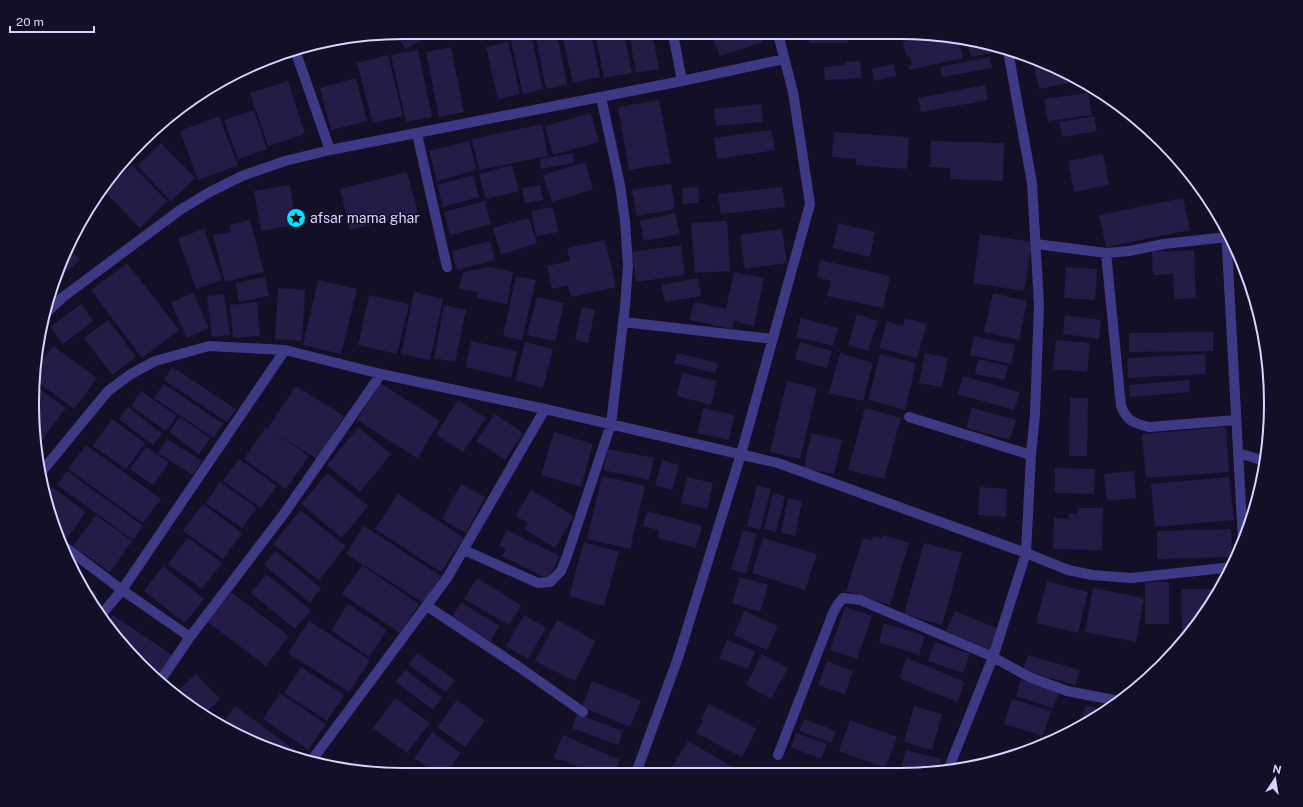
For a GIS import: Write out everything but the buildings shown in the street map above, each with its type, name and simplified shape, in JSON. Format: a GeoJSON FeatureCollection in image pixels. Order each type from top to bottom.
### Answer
{"type":"FeatureCollection","features":[{"type":"Feature","properties":{"kind":"street"},"geometry":{"type":"LineString","coordinates":[[674,39],[682,81]]}},
{"type":"Feature","properties":{"kind":"street"},"geometry":{"type":"LineString","coordinates":[[638,768],[678,658],[741,454],[810,204],[793,92],[779,39]]}},
{"type":"Feature","properties":{"kind":"street"},"geometry":{"type":"LineString","coordinates":[[297,55],[330,150]]}},
{"type":"Feature","properties":{"kind":"street"},"geometry":{"type":"LineString","coordinates":[[950,764],[993,657],[1026,553],[1031,455],[1035,414],[1039,304],[1032,183],[1009,56]]}},
{"type":"Feature","properties":{"kind":"street"},"geometry":{"type":"LineString","coordinates":[[51,308],[63,297],[180,210],[208,193],[242,176],[285,161],[330,150],[682,81],[784,59]]}},
{"type":"Feature","properties":{"kind":"street"},"geometry":{"type":"LineString","coordinates":[[464,550],[538,583],[550,582],[561,571],[567,556],[611,424],[628,266],[625,221],[620,185],[601,97]]}},
{"type":"Feature","properties":{"kind":"street"},"geometry":{"type":"LineString","coordinates":[[416,134],[447,267]]}},
{"type":"Feature","properties":{"kind":"street"},"geometry":{"type":"LineString","coordinates":[[1036,244],[1106,253],[1128,251],[1222,234]]}},
{"type":"Feature","properties":{"kind":"street"},"geometry":{"type":"LineString","coordinates":[[1227,243],[1242,528]]}},
{"type":"Feature","properties":{"kind":"street"},"geometry":{"type":"LineString","coordinates":[[1106,253],[1121,406],[1125,417],[1136,424],[1149,427],[1236,420]]}},
{"type":"Feature","properties":{"kind":"street"},"geometry":{"type":"LineString","coordinates":[[623,322],[773,339]]}},
{"type":"Feature","properties":{"kind":"street"},"geometry":{"type":"LineString","coordinates":[[45,468],[108,391],[131,374],[155,361],[209,346],[285,350],[381,374],[545,409],[778,463],[1026,553],[1068,570],[1092,575],[1131,578],[1225,567]]}},
{"type":"Feature","properties":{"kind":"street"},"geometry":{"type":"LineString","coordinates":[[104,611],[122,590],[285,350]]}},
{"type":"Feature","properties":{"kind":"street"},"geometry":{"type":"LineString","coordinates":[[162,677],[190,637],[283,515],[381,374]]}},
{"type":"Feature","properties":{"kind":"street"},"geometry":{"type":"LineString","coordinates":[[314,757],[447,578],[545,409]]}},
{"type":"Feature","properties":{"kind":"street"},"geometry":{"type":"LineString","coordinates":[[909,417],[1031,455]]}},
{"type":"Feature","properties":{"kind":"street"},"geometry":{"type":"LineString","coordinates":[[1238,453],[1260,459]]}},
{"type":"Feature","properties":{"kind":"street"},"geometry":{"type":"LineString","coordinates":[[71,551],[122,590],[190,637]]}},
{"type":"Feature","properties":{"kind":"street"},"geometry":{"type":"LineString","coordinates":[[778,755],[833,613],[843,598],[860,600],[993,657],[1030,677],[1067,691],[1112,700]]}},
{"type":"Feature","properties":{"kind":"street"},"geometry":{"type":"LineString","coordinates":[[427,606],[519,667],[583,712]]}},
{"type":"Feature","properties":{"kind":"place","name":"afsar mama ghar"},"geometry":{"type":"Point","coordinates":[296,218]}}]}
